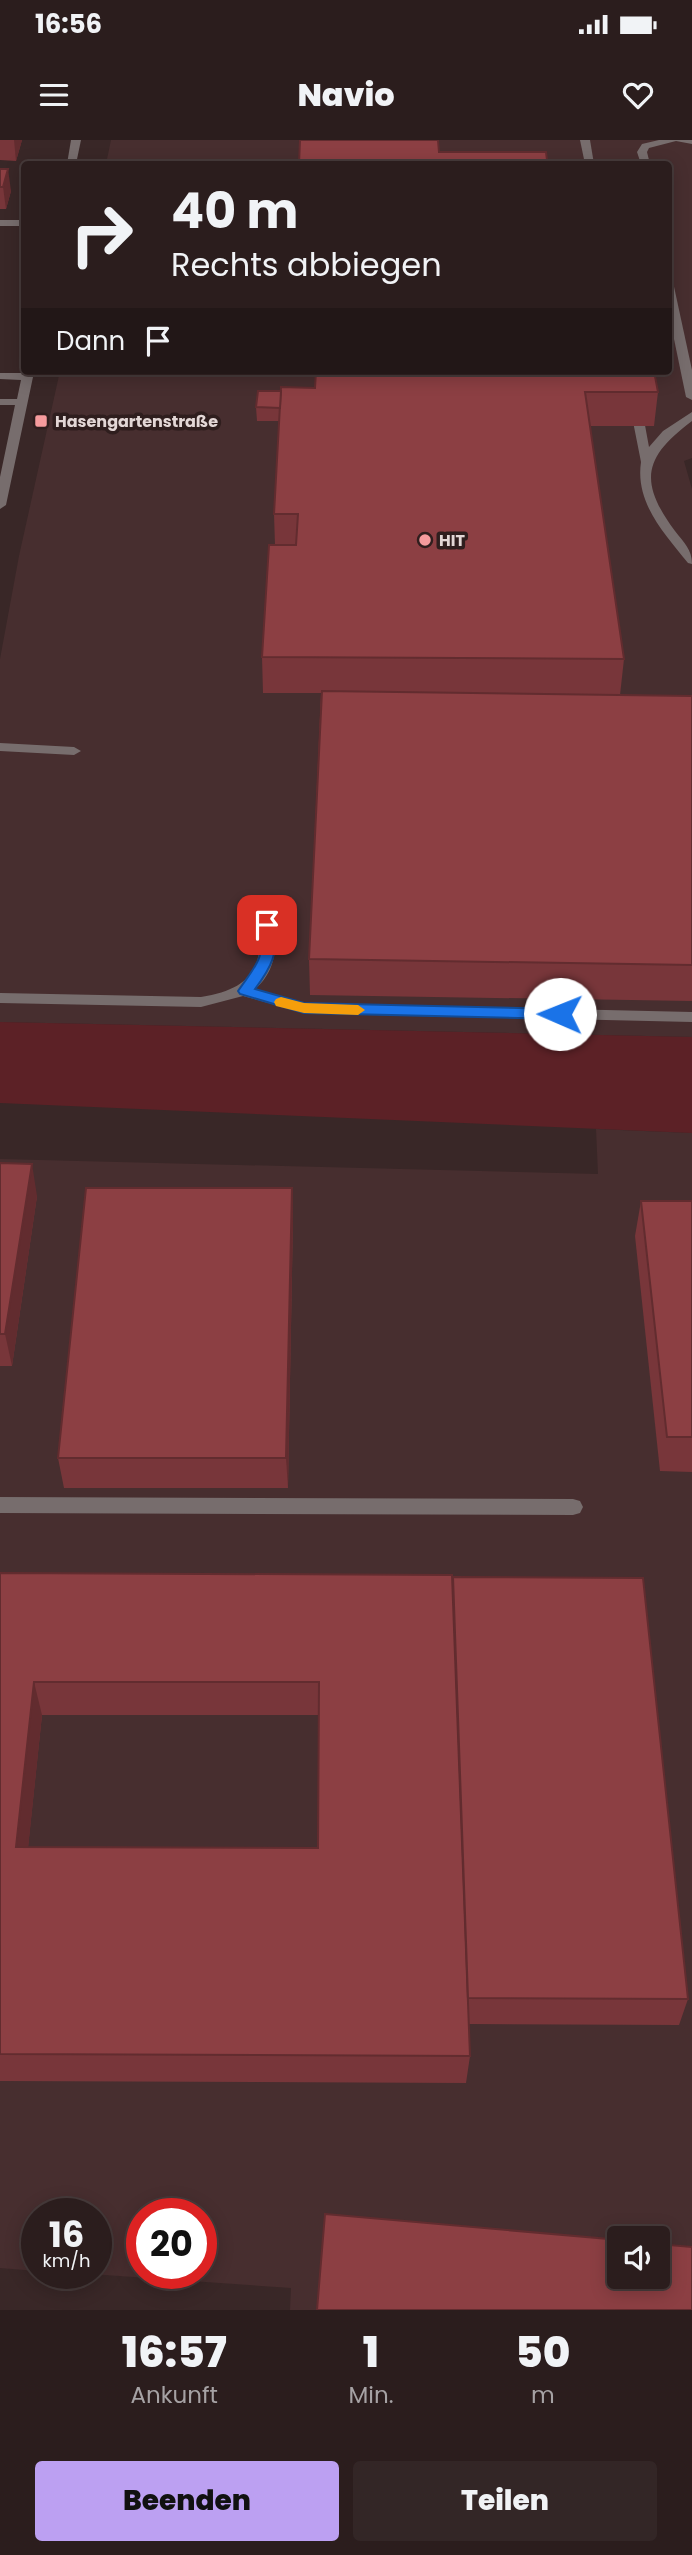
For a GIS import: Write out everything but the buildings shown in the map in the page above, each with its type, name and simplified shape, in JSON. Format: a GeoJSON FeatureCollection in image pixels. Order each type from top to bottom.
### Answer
{"type":"FeatureCollection","features":[{"type":"Feature","properties":{"kind":"street"},"geometry":{"type":"LineString","coordinates":[[72,161],[76,140]]}},
{"type":"Feature","properties":{"kind":"street"},"geometry":{"type":"LineString","coordinates":[[585,140],[589,161]]}},
{"type":"Feature","properties":{"kind":"street"},"geometry":{"type":"LineString","coordinates":[[644,161],[642,152],[645,146],[672,140]]}},
{"type":"Feature","properties":{"kind":"street"},"geometry":{"type":"LineString","coordinates":[[680,140],[692,141]]}},
{"type":"Feature","properties":{"kind":"street"},"geometry":{"type":"LineString","coordinates":[[0,223],[21,223]]}},
{"type":"Feature","properties":{"kind":"street"},"geometry":{"type":"LineString","coordinates":[[672,301],[692,397]]}},
{"type":"Feature","properties":{"kind":"street"},"geometry":{"type":"LineString","coordinates":[[0,376],[21,374]]}},
{"type":"Feature","properties":{"kind":"street"},"geometry":{"type":"LineString","coordinates":[[0,505],[28,375]]}},
{"type":"Feature","properties":{"kind":"street"},"geometry":{"type":"LineString","coordinates":[[630,375],[646,461],[645,481],[649,502],[692,560]]}},
{"type":"Feature","properties":{"kind":"street"},"geometry":{"type":"LineString","coordinates":[[0,401],[22,402]]}},
{"type":"Feature","properties":{"kind":"street"},"geometry":{"type":"LineString","coordinates":[[646,461],[656,444],[692,415]]}},
{"type":"Feature","properties":{"kind":"street"},"geometry":{"type":"LineString","coordinates":[[0,747],[75,751]]}},
{"type":"Feature","properties":{"kind":"street"},"geometry":{"type":"LineString","coordinates":[[0,998],[201,1002],[231,997],[245,991],[265,966],[270,938],[267,925]]}},
{"type":"Feature","properties":{"kind":"street"},"geometry":{"type":"LineString","coordinates":[[245,991],[304,1008],[692,1017]]}},
{"type":"Feature","properties":{"kind":"street"},"geometry":{"type":"LineString","coordinates":[[0,1505],[573,1507]]}},
{"type":"Feature","properties":{"kind":"shaded area"},"geometry":{"type":"Polygon","coordinates":[[[111,140],[692,140],[692,458],[684,461],[692,489],[692,1037],[0,1022],[0,659],[19,556],[59,375],[672,375],[672,161],[107,161],[111,140]]]}},
{"type":"Feature","properties":{"kind":"shaded area"},"geometry":{"type":"Polygon","coordinates":[[[0,1022],[692,1037],[692,1133],[0,1103],[0,1022]]]}},
{"type":"Feature","properties":{"kind":"shaded area"},"geometry":{"type":"Polygon","coordinates":[[[596,1129],[692,1133],[692,2310],[290,2310],[291,2288],[217,2283],[217,2198],[126,2198],[126,2276],[112,2276],[112,2198],[21,2198],[21,2270],[0,2268],[0,1159],[598,1174],[596,1129]]]}},
{"type":"Feature","properties":{"kind":"slow traffic"},"geometry":{"type":"LineString","coordinates":[[281,1002],[304,1008],[358,1010]]}},
{"type":"Feature","properties":{"kind":"place","name":"Hasengartenstraße"},"geometry":{"type":"Point","coordinates":[41,421]}},
{"type":"Feature","properties":{"kind":"place","name":"HIT"},"geometry":{"type":"Point","coordinates":[425,540]}},
{"type":"Feature","properties":{"kind":"route"},"geometry":{"type":"LineString","coordinates":[[267,925],[270,938],[265,966],[245,991],[289,1005],[304,1008],[560,1014]]}}]}
